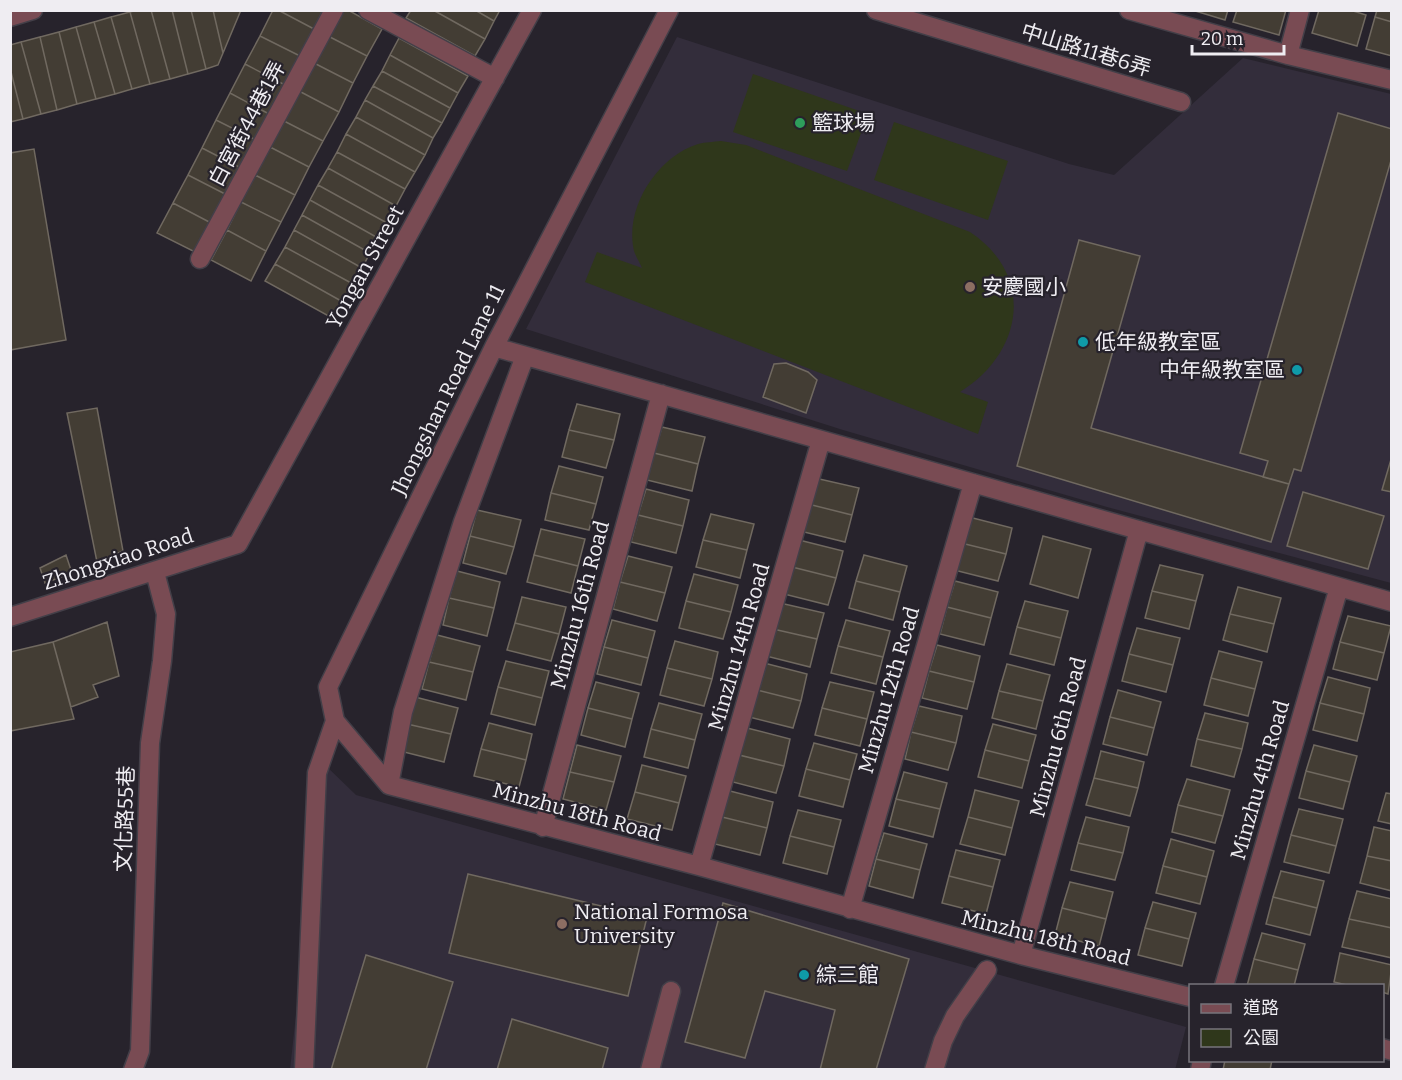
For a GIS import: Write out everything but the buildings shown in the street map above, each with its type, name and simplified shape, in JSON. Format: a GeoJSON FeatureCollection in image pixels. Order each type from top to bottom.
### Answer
{"type":"FeatureCollection","features":[{"type":"Feature","properties":{"kind":"street"},"geometry":{"type":"LineString","coordinates":[[10,17],[33,10]]}},
{"type":"Feature","properties":{"kind":"street","name":"白宮街44巷1弄"},"geometry":{"type":"LineString","coordinates":[[200,259],[334,10]]}},
{"type":"Feature","properties":{"kind":"street"},"geometry":{"type":"LineString","coordinates":[[368,10],[397,18],[495,78]]}},
{"type":"Feature","properties":{"kind":"street","name":"Yongan Street"},"geometry":{"type":"LineString","coordinates":[[238,544],[532,10]]}},
{"type":"Feature","properties":{"kind":"street","name":"Jhongshan Road Lane 11"},"geometry":{"type":"LineString","coordinates":[[389,785],[335,721],[328,687],[494,347],[669,10]]}},
{"type":"Feature","properties":{"kind":"street","name":"中山路11巷6弄"},"geometry":{"type":"LineString","coordinates":[[876,10],[1181,102]]}},
{"type":"Feature","properties":{"kind":"street"},"geometry":{"type":"LineString","coordinates":[[1129,10],[1152,14],[1288,55],[1392,80]]}},
{"type":"Feature","properties":{"kind":"street"},"geometry":{"type":"LineString","coordinates":[[1288,55],[1300,10]]}},
{"type":"Feature","properties":{"kind":"street"},"geometry":{"type":"LineString","coordinates":[[494,347],[1392,602]]}},
{"type":"Feature","properties":{"kind":"street"},"geometry":{"type":"LineString","coordinates":[[389,785],[403,712],[459,533],[525,356]]}},
{"type":"Feature","properties":{"kind":"street","name":"Minzhu 16th Road"},"geometry":{"type":"LineString","coordinates":[[543,827],[660,394]]}},
{"type":"Feature","properties":{"kind":"street","name":"Minzhu 14th Road"},"geometry":{"type":"LineString","coordinates":[[699,866],[821,440]]}},
{"type":"Feature","properties":{"kind":"street","name":"Minzhu 12th Road"},"geometry":{"type":"LineString","coordinates":[[850,909],[972,483]]}},
{"type":"Feature","properties":{"kind":"street","name":"Minzhu 6th Road"},"geometry":{"type":"LineString","coordinates":[[1021,955],[1139,530]]}},
{"type":"Feature","properties":{"kind":"street","name":"Zhongxiao Road"},"geometry":{"type":"LineString","coordinates":[[10,617],[238,544]]}},
{"type":"Feature","properties":{"kind":"street","name":"文化路55巷"},"geometry":{"type":"LineString","coordinates":[[133,1070],[140,1051],[150,743],[162,661],[166,614],[155,572]]}},
{"type":"Feature","properties":{"kind":"street","name":"Minzhu 4th Road"},"geometry":{"type":"LineString","coordinates":[[1225,984],[1339,587]]}},
{"type":"Feature","properties":{"kind":"street"},"geometry":{"type":"LineString","coordinates":[[304,1070],[317,773],[335,721]]}},
{"type":"Feature","properties":{"kind":"street","name":"Minzhu 18th Road"},"geometry":{"type":"LineString","coordinates":[[389,785],[699,866],[1021,955],[1189,997]]}},
{"type":"Feature","properties":{"kind":"street"},"geometry":{"type":"LineString","coordinates":[[934,1070],[955,1016],[987,970]]}},
{"type":"Feature","properties":{"kind":"street"},"geometry":{"type":"LineString","coordinates":[[650,1070],[671,991]]}},
{"type":"Feature","properties":{"kind":"shaded area","name":"安慶國小"},"geometry":{"type":"Polygon","coordinates":[[[677,37],[1069,164],[1114,175],[1243,58],[1391,94],[1391,583],[1107,507],[843,430],[526,329],[677,37]]]}},
{"type":"Feature","properties":{"kind":"shaded area","name":"National Formosa University"},"geometry":{"type":"Polygon","coordinates":[[[323,763],[356,795],[1186,1027],[1175,1070],[290,1070],[323,763]]]}},
{"type":"Feature","properties":{"kind":"green space","name":"籃球場"},"geometry":{"type":"Polygon","coordinates":[[[753,74],[868,114],[847,171],[733,132],[753,74]]]}},
{"type":"Feature","properties":{"kind":"green space","name":"籃球場"},"geometry":{"type":"Polygon","coordinates":[[[894,122],[1008,161],[988,220],[874,180],[894,122]]]}},
{"type":"Feature","properties":{"kind":"green space"},"geometry":{"type":"Polygon","coordinates":[[[721,141],[746,145],[970,232],[991,250],[1005,270],[1012,292],[1013,314],[1008,336],[997,357],[981,376],[960,392],[988,402],[978,434],[585,282],[597,252],[642,268],[634,251],[632,235],[634,218],[647,186],[669,160],[683,151],[698,144],[721,141]]]}},
{"type":"Feature","properties":{"kind":"place","name":"籃球場"},"geometry":{"type":"Point","coordinates":[800,123]}},
{"type":"Feature","properties":{"kind":"place","name":"安慶國小"},"geometry":{"type":"Point","coordinates":[970,287]}},
{"type":"Feature","properties":{"kind":"place","name":"低年級教室區"},"geometry":{"type":"Point","coordinates":[1083,342]}},
{"type":"Feature","properties":{"kind":"place","name":"中年級教室區"},"geometry":{"type":"Point","coordinates":[1297,370]}},
{"type":"Feature","properties":{"kind":"place","name":"National Formosa University"},"geometry":{"type":"Point","coordinates":[562,924]}},
{"type":"Feature","properties":{"kind":"place","name":"綜三館"},"geometry":{"type":"Point","coordinates":[804,975]}}]}
